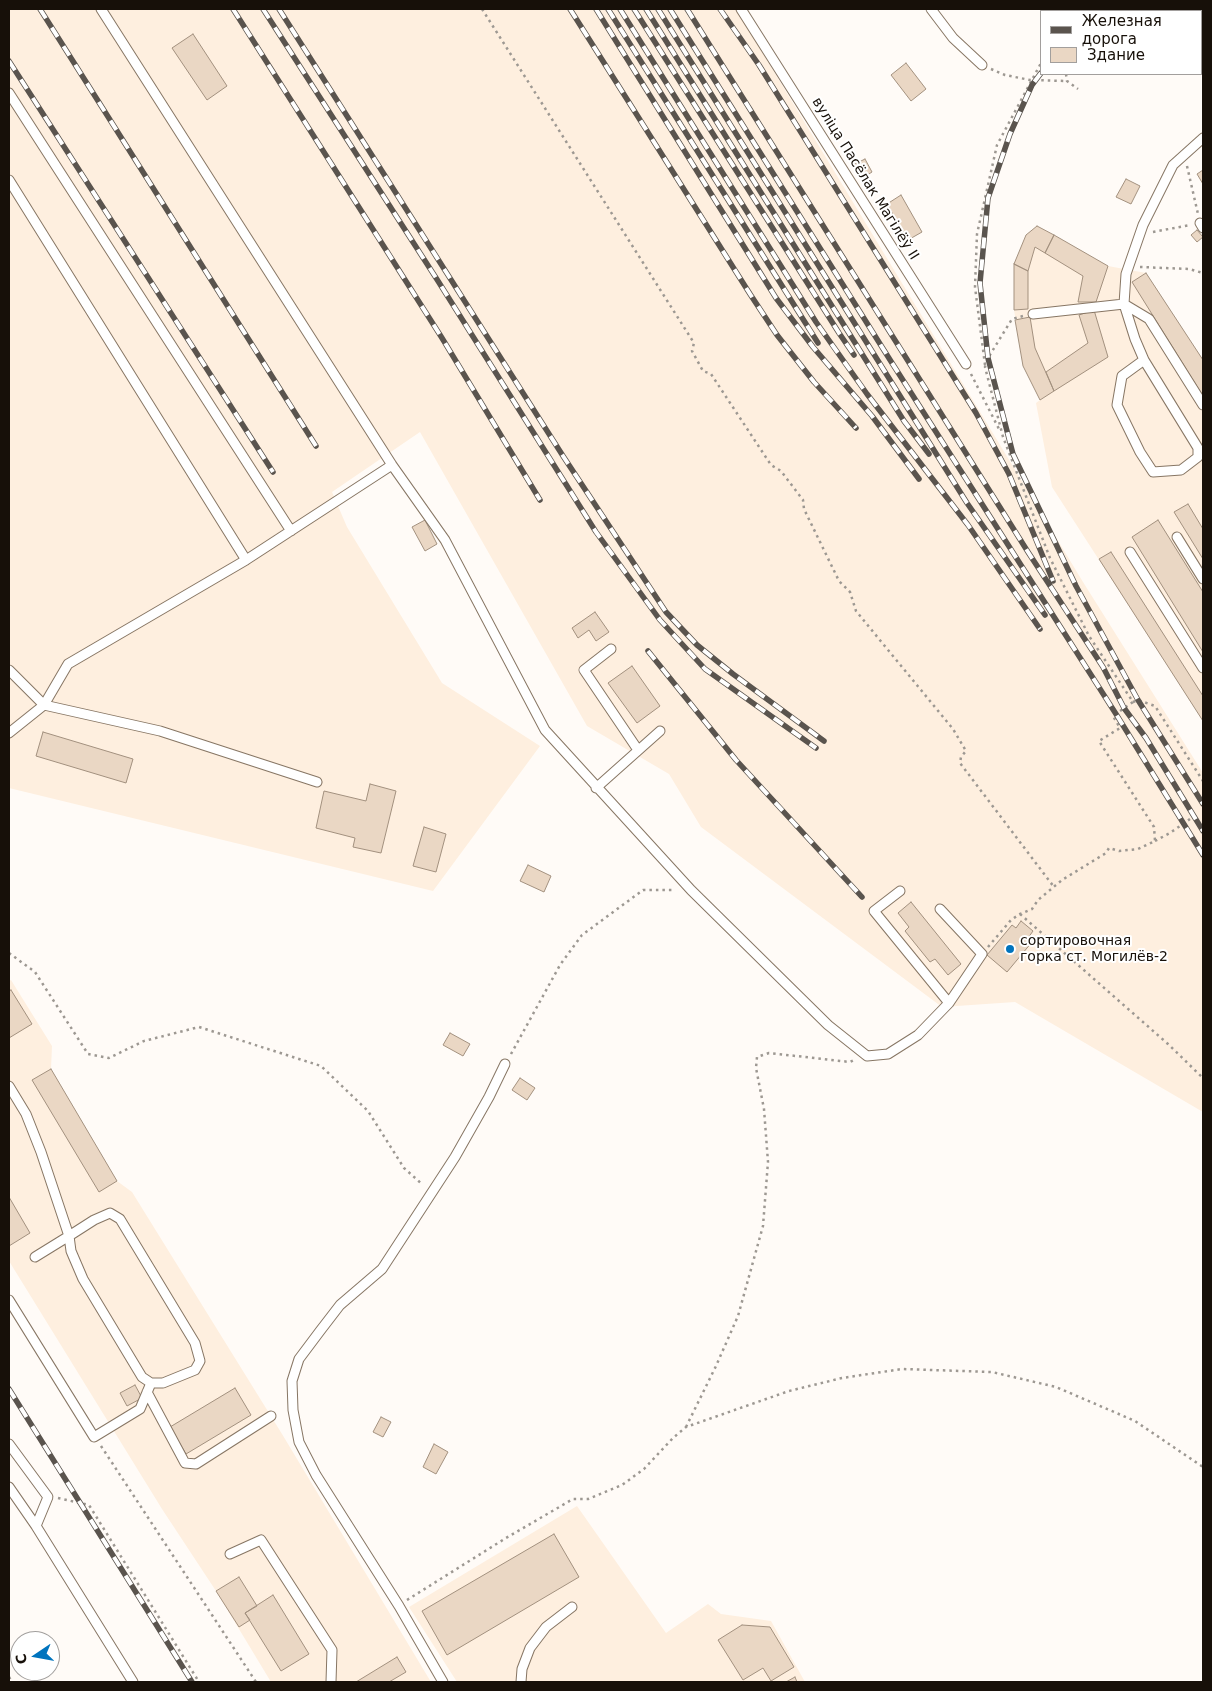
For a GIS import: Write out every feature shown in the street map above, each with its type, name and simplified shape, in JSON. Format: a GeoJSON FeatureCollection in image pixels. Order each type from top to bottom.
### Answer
{"type":"FeatureCollection","features":[{"type":"Feature","properties":{"kind":"lane"},"geometry":{"type":"LineString","coordinates":[[101,9],[392,465],[445,540],[545,730],[691,890],[828,1025],[867,1056],[888,1054],[918,1035],[949,1003],[982,954],[940,909]]}},
{"type":"Feature","properties":{"kind":"lane","name":"вуліца Пасёлак Магілёў II"},"geometry":{"type":"LineString","coordinates":[[741,9],[966,364]]}},
{"type":"Feature","properties":{"kind":"lane"},"geometry":{"type":"LineString","coordinates":[[930,9],[953,38],[982,65]]}},
{"type":"Feature","properties":{"kind":"lane"},"geometry":{"type":"LineString","coordinates":[[9,93],[291,532]]}},
{"type":"Feature","properties":{"kind":"lane"},"geometry":{"type":"LineString","coordinates":[[1144,360],[1122,376],[1117,405],[1140,452],[1153,472],[1181,470],[1198,457],[1198,448],[1144,360],[1124,304],[1126,274],[1140,234],[1173,165],[1203,138]]}},
{"type":"Feature","properties":{"kind":"lane"},"geometry":{"type":"LineString","coordinates":[[9,180],[246,560]]}},
{"type":"Feature","properties":{"kind":"lane"},"geometry":{"type":"LineString","coordinates":[[9,200],[20,199]]}},
{"type":"Feature","properties":{"kind":"lane"},"geometry":{"type":"LineString","coordinates":[[1034,314],[1124,304],[1148,319],[1203,405]]}},
{"type":"Feature","properties":{"kind":"lane"},"geometry":{"type":"LineString","coordinates":[[9,733],[44,705],[68,664],[246,560],[392,465]]}},
{"type":"Feature","properties":{"kind":"lane"},"geometry":{"type":"LineString","coordinates":[[1178,537],[1203,579]]}},
{"type":"Feature","properties":{"kind":"lane"},"geometry":{"type":"LineString","coordinates":[[1130,552],[1203,668]]}},
{"type":"Feature","properties":{"kind":"lane"},"geometry":{"type":"LineString","coordinates":[[611,649],[584,670],[638,750]]}},
{"type":"Feature","properties":{"kind":"lane"},"geometry":{"type":"LineString","coordinates":[[9,670],[44,705],[160,731],[317,782]]}},
{"type":"Feature","properties":{"kind":"lane"},"geometry":{"type":"LineString","coordinates":[[596,788],[660,731]]}},
{"type":"Feature","properties":{"kind":"lane"},"geometry":{"type":"LineString","coordinates":[[900,891],[874,911],[949,1003]]}},
{"type":"Feature","properties":{"kind":"lane"},"geometry":{"type":"LineString","coordinates":[[443,1682],[316,1475],[299,1442],[293,1410],[292,1381],[299,1359],[340,1305],[382,1269],[455,1158],[489,1098],[505,1064]]}},
{"type":"Feature","properties":{"kind":"lane"},"geometry":{"type":"LineString","coordinates":[[9,1086],[26,1114],[41,1152],[69,1236],[71,1251],[83,1279],[149,1387],[185,1462],[196,1464],[271,1416]]}},
{"type":"Feature","properties":{"kind":"lane"},"geometry":{"type":"LineString","coordinates":[[35,1257],[94,1220],[110,1213],[120,1219],[195,1343],[200,1361],[195,1370],[149,1387]]}},
{"type":"Feature","properties":{"kind":"lane"},"geometry":{"type":"LineString","coordinates":[[9,1300],[94,1437],[140,1409],[149,1387]]}},
{"type":"Feature","properties":{"kind":"lane"},"geometry":{"type":"LineString","coordinates":[[9,1444],[48,1497],[36,1526]]}},
{"type":"Feature","properties":{"kind":"lane"},"geometry":{"type":"LineString","coordinates":[[9,1487],[36,1526],[133,1682]]}},
{"type":"Feature","properties":{"kind":"lane"},"geometry":{"type":"LineString","coordinates":[[230,1554],[261,1540],[332,1650],[331,1682]]}},
{"type":"Feature","properties":{"kind":"lane"},"geometry":{"type":"LineString","coordinates":[[521,1682],[522,1669],[530,1648],[546,1627],[572,1607]]}},
{"type":"Feature","properties":{"kind":"path"},"geometry":{"type":"LineString","coordinates":[[482,9],[694,343],[692,351],[703,371],[712,374],[771,465],[782,470],[804,500],[804,509],[840,581],[850,592],[856,610],[953,729],[966,751],[961,757],[960,763],[1054,887]]}},
{"type":"Feature","properties":{"kind":"path"},"geometry":{"type":"LineString","coordinates":[[982,65],[1005,75],[1030,80],[1066,81],[1078,89]]}},
{"type":"Feature","properties":{"kind":"path"},"geometry":{"type":"LineString","coordinates":[[1003,437],[985,367],[975,287],[977,234],[997,145],[1030,80],[1040,65]]}},
{"type":"Feature","properties":{"kind":"path"},"geometry":{"type":"LineString","coordinates":[[1066,75],[1066,81]]}},
{"type":"Feature","properties":{"kind":"path"},"geometry":{"type":"LineString","coordinates":[[1140,234],[1202,226],[1185,154]]}},
{"type":"Feature","properties":{"kind":"path"},"geometry":{"type":"LineString","coordinates":[[1128,267],[1189,269],[1203,273]]}},
{"type":"Feature","properties":{"kind":"path"},"geometry":{"type":"LineString","coordinates":[[985,367],[988,358],[1012,319],[1034,314]]}},
{"type":"Feature","properties":{"kind":"path"},"geometry":{"type":"LineString","coordinates":[[966,364],[1003,437],[1050,558],[1089,636],[1133,702]]}},
{"type":"Feature","properties":{"kind":"path"},"geometry":{"type":"LineString","coordinates":[[1155,841],[1154,827],[1099,741],[1120,728],[1112,716],[1138,700],[1155,706],[1203,781]]}},
{"type":"Feature","properties":{"kind":"path"},"geometry":{"type":"LineString","coordinates":[[982,954],[1011,920],[1032,909],[1038,900],[1062,880],[1106,853],[1109,848],[1119,851],[1138,848],[1170,833],[1190,819]]}},
{"type":"Feature","properties":{"kind":"path"},"geometry":{"type":"LineString","coordinates":[[505,1064],[560,965],[582,935],[643,890],[691,890]]}},
{"type":"Feature","properties":{"kind":"path"},"geometry":{"type":"LineString","coordinates":[[1020,914],[1168,1044],[1203,1078]]}},
{"type":"Feature","properties":{"kind":"path"},"geometry":{"type":"LineString","coordinates":[[9,953],[36,972],[88,1054],[109,1058],[144,1041],[199,1027],[321,1066],[368,1111],[404,1168],[431,1193]]}},
{"type":"Feature","properties":{"kind":"path"},"geometry":{"type":"LineString","coordinates":[[398,1606],[427,1586],[573,1499],[588,1499],[622,1485],[644,1469],[686,1426],[738,1316],[762,1226],[768,1162],[764,1109],[756,1068],[757,1057],[769,1053],[850,1062],[867,1056]]}},
{"type":"Feature","properties":{"kind":"path"},"geometry":{"type":"LineString","coordinates":[[686,1426],[789,1391],[842,1378],[902,1369],[992,1372],[1056,1387],[1136,1421],[1203,1467]]}},
{"type":"Feature","properties":{"kind":"path"},"geometry":{"type":"LineString","coordinates":[[94,1437],[256,1682]]}},
{"type":"Feature","properties":{"kind":"path"},"geometry":{"type":"LineString","coordinates":[[48,1497],[89,1505],[199,1682]]}},
{"type":"Feature","properties":{"kind":"path"},"geometry":{"type":"LineString","coordinates":[[9,1677],[12,1682]]}},
{"type":"Feature","properties":{"kind":"shaded area"},"geometry":{"type":"Polygon","coordinates":[[[9,9],[736,9],[1083,582],[1203,773],[1203,1112],[1015,1002],[942,1007],[701,827],[669,774],[587,726],[420,432],[332,492],[347,527],[442,683],[540,746],[433,891],[9,788],[9,9]]]}},
{"type":"Feature","properties":{"kind":"shaded area"},"geometry":{"type":"Polygon","coordinates":[[[1037,226],[1108,266],[1146,273],[1203,360],[1203,721],[1052,487],[1036,403],[1040,400],[1023,366],[1014,310],[1014,264],[1026,235],[1037,226]]]}},
{"type":"Feature","properties":{"kind":"shaded area"},"geometry":{"type":"Polygon","coordinates":[[[11,980],[52,1046],[51,1069],[117,1181],[132,1192],[282,1434],[431,1682],[271,1682],[9,1261],[9,981],[11,980]]]}},
{"type":"Feature","properties":{"kind":"shaded area"},"geometry":{"type":"Polygon","coordinates":[[[577,1506],[666,1633],[708,1604],[721,1614],[771,1621],[805,1682],[457,1682],[409,1607],[577,1506]]]}},
{"type":"Feature","properties":{"kind":"building"},"geometry":{"type":"Polygon","coordinates":[[[193,34],[227,86],[207,100],[172,48],[193,34]]]}},
{"type":"Feature","properties":{"kind":"building"},"geometry":{"type":"Polygon","coordinates":[[[906,63],[926,89],[911,101],[891,75],[906,63]]]}},
{"type":"Feature","properties":{"kind":"building"},"geometry":{"type":"Polygon","coordinates":[[[865,159],[872,172],[861,179],[853,165],[865,159]]]}},
{"type":"Feature","properties":{"kind":"building"},"geometry":{"type":"Polygon","coordinates":[[[1203,170],[1203,184],[1197,174],[1203,170]]]}},
{"type":"Feature","properties":{"kind":"building"},"geometry":{"type":"Polygon","coordinates":[[[1126,179],[1140,186],[1131,204],[1116,197],[1126,179]]]}},
{"type":"Feature","properties":{"kind":"building"},"geometry":{"type":"Polygon","coordinates":[[[901,195],[922,232],[908,240],[887,204],[901,195]]]}},
{"type":"Feature","properties":{"kind":"building"},"geometry":{"type":"Polygon","coordinates":[[[1037,226],[1054,235],[1045,253],[1035,247],[1028,271],[1014,264],[1026,235],[1037,226]]]}},
{"type":"Feature","properties":{"kind":"building"},"geometry":{"type":"Polygon","coordinates":[[[1197,230],[1203,237],[1197,242],[1191,235],[1197,230]]]}},
{"type":"Feature","properties":{"kind":"building"},"geometry":{"type":"Polygon","coordinates":[[[1054,235],[1108,266],[1096,302],[1078,302],[1083,276],[1045,253],[1054,235]]]}},
{"type":"Feature","properties":{"kind":"building"},"geometry":{"type":"Polygon","coordinates":[[[1014,264],[1028,271],[1028,309],[1014,310],[1014,264]]]}},
{"type":"Feature","properties":{"kind":"building"},"geometry":{"type":"Polygon","coordinates":[[[1146,273],[1203,360],[1203,396],[1132,282],[1146,273]]]}},
{"type":"Feature","properties":{"kind":"building"},"geometry":{"type":"Polygon","coordinates":[[[1094,310],[1108,357],[1054,391],[1046,372],[1088,343],[1079,315],[1094,310]]]}},
{"type":"Feature","properties":{"kind":"building"},"geometry":{"type":"Polygon","coordinates":[[[1030,317],[1035,348],[1054,391],[1040,400],[1023,366],[1015,320],[1030,317]]]}},
{"type":"Feature","properties":{"kind":"building"},"geometry":{"type":"Polygon","coordinates":[[[1188,504],[1203,529],[1203,559],[1174,512],[1188,504]]]}},
{"type":"Feature","properties":{"kind":"building"},"geometry":{"type":"Polygon","coordinates":[[[425,520],[437,544],[425,551],[412,527],[425,520]]]}},
{"type":"Feature","properties":{"kind":"building"},"geometry":{"type":"Polygon","coordinates":[[[1158,520],[1203,592],[1203,652],[1132,537],[1158,520]]]}},
{"type":"Feature","properties":{"kind":"building"},"geometry":{"type":"Polygon","coordinates":[[[1111,552],[1203,696],[1203,721],[1099,559],[1111,552]]]}},
{"type":"Feature","properties":{"kind":"building"},"geometry":{"type":"Polygon","coordinates":[[[595,612],[609,632],[596,641],[589,630],[578,638],[572,628],[595,612]]]}},
{"type":"Feature","properties":{"kind":"building"},"geometry":{"type":"Polygon","coordinates":[[[632,666],[660,706],[637,723],[608,683],[632,666]]]}},
{"type":"Feature","properties":{"kind":"building"},"geometry":{"type":"Polygon","coordinates":[[[43,732],[133,759],[126,783],[36,756],[43,732]]]}},
{"type":"Feature","properties":{"kind":"building"},"geometry":{"type":"Polygon","coordinates":[[[370,784],[396,791],[381,853],[353,847],[355,838],[316,828],[324,791],[366,801],[370,784]]]}},
{"type":"Feature","properties":{"kind":"building"},"geometry":{"type":"Polygon","coordinates":[[[424,827],[446,834],[436,872],[413,866],[424,827]]]}},
{"type":"Feature","properties":{"kind":"building"},"geometry":{"type":"Polygon","coordinates":[[[528,865],[551,876],[544,892],[520,881],[528,865]]]}},
{"type":"Feature","properties":{"kind":"building"},"geometry":{"type":"Polygon","coordinates":[[[911,902],[961,964],[948,975],[935,959],[930,962],[905,931],[909,927],[898,913],[911,902]]]}},
{"type":"Feature","properties":{"kind":"building","name":"сортировочная горка ст. Могилёв-2"},"geometry":{"type":"Polygon","coordinates":[[[1021,921],[1033,931],[1028,938],[1032,942],[1007,972],[987,955],[1012,925],[1016,928],[1021,921]]]}},
{"type":"Feature","properties":{"kind":"building"},"geometry":{"type":"Polygon","coordinates":[[[11,990],[32,1024],[9,1038],[9,991],[11,990]]]}},
{"type":"Feature","properties":{"kind":"building"},"geometry":{"type":"Polygon","coordinates":[[[450,1033],[470,1044],[463,1056],[443,1045],[450,1033]]]}},
{"type":"Feature","properties":{"kind":"building"},"geometry":{"type":"Polygon","coordinates":[[[51,1069],[117,1181],[99,1192],[32,1080],[51,1069]]]}},
{"type":"Feature","properties":{"kind":"building"},"geometry":{"type":"Polygon","coordinates":[[[520,1078],[535,1088],[527,1100],[512,1090],[520,1078]]]}},
{"type":"Feature","properties":{"kind":"building"},"geometry":{"type":"Polygon","coordinates":[[[9,1197],[30,1233],[9,1246],[9,1197]]]}},
{"type":"Feature","properties":{"kind":"building"},"geometry":{"type":"Polygon","coordinates":[[[135,1385],[142,1398],[127,1406],[120,1393],[135,1385]]]}},
{"type":"Feature","properties":{"kind":"building"},"geometry":{"type":"Polygon","coordinates":[[[235,1388],[251,1415],[186,1454],[170,1427],[235,1388]]]}},
{"type":"Feature","properties":{"kind":"building"},"geometry":{"type":"Polygon","coordinates":[[[381,1417],[391,1422],[383,1437],[373,1432],[381,1417]]]}},
{"type":"Feature","properties":{"kind":"building"},"geometry":{"type":"Polygon","coordinates":[[[434,1444],[448,1452],[436,1474],[423,1467],[434,1444]]]}},
{"type":"Feature","properties":{"kind":"building"},"geometry":{"type":"Polygon","coordinates":[[[554,1534],[579,1577],[447,1655],[422,1611],[554,1534]]]}},
{"type":"Feature","properties":{"kind":"building"},"geometry":{"type":"Polygon","coordinates":[[[239,1577],[257,1606],[245,1613],[250,1620],[239,1627],[216,1591],[239,1577]]]}},
{"type":"Feature","properties":{"kind":"building"},"geometry":{"type":"Polygon","coordinates":[[[273,1595],[309,1654],[281,1671],[245,1613],[273,1595]]]}},
{"type":"Feature","properties":{"kind":"building"},"geometry":{"type":"Polygon","coordinates":[[[742,1625],[770,1627],[794,1667],[771,1681],[763,1668],[743,1680],[718,1640],[742,1625]]]}},
{"type":"Feature","properties":{"kind":"building"},"geometry":{"type":"Polygon","coordinates":[[[397,1657],[406,1672],[389,1682],[356,1682],[397,1657]]]}},
{"type":"Feature","properties":{"kind":"building"},"geometry":{"type":"Polygon","coordinates":[[[795,1677],[797,1682],[786,1682],[795,1677]]]}},
{"type":"Feature","properties":{"kind":"railway"},"geometry":{"type":"LineString","coordinates":[[40,9],[316,446]]}},
{"type":"Feature","properties":{"kind":"railway"},"geometry":{"type":"LineString","coordinates":[[233,9],[442,338],[540,500]]}},
{"type":"Feature","properties":{"kind":"railway"},"geometry":{"type":"LineString","coordinates":[[263,9],[438,281],[596,532],[660,620],[705,669],[816,748]]}},
{"type":"Feature","properties":{"kind":"railway"},"geometry":{"type":"LineString","coordinates":[[279,9],[563,456],[666,612],[697,645],[824,741]]}},
{"type":"Feature","properties":{"kind":"railway"},"geometry":{"type":"LineString","coordinates":[[570,9],[777,335],[814,382],[856,428]]}},
{"type":"Feature","properties":{"kind":"railway"},"geometry":{"type":"LineString","coordinates":[[596,9],[776,298],[813,347],[872,416],[919,479]]}},
{"type":"Feature","properties":{"kind":"railway"},"geometry":{"type":"LineString","coordinates":[[608,9],[818,343]]}},
{"type":"Feature","properties":{"kind":"railway"},"geometry":{"type":"LineString","coordinates":[[620,9],[816,322],[867,394],[968,525],[1040,629]]}},
{"type":"Feature","properties":{"kind":"railway"},"geometry":{"type":"LineString","coordinates":[[634,9],[854,355]]}},
{"type":"Feature","properties":{"kind":"railway"},"geometry":{"type":"LineString","coordinates":[[646,9],[904,421],[929,454]]}},
{"type":"Feature","properties":{"kind":"railway"},"geometry":{"type":"LineString","coordinates":[[658,9],[967,503],[1045,615]]}},
{"type":"Feature","properties":{"kind":"railway"},"geometry":{"type":"LineString","coordinates":[[670,9],[892,363],[1116,714],[1203,855]]}},
{"type":"Feature","properties":{"kind":"railway"},"geometry":{"type":"LineString","coordinates":[[687,9],[1028,552],[1103,667],[1124,708],[1146,738],[1203,831]]}},
{"type":"Feature","properties":{"kind":"railway"},"geometry":{"type":"LineString","coordinates":[[720,9],[759,65],[976,413],[1009,474],[1053,581]]}},
{"type":"Feature","properties":{"kind":"railway"},"geometry":{"type":"LineString","coordinates":[[9,61],[273,472]]}},
{"type":"Feature","properties":{"kind":"railway"},"geometry":{"type":"LineString","coordinates":[[1040,74],[1032,85],[1010,134],[988,198],[980,283],[988,358],[1013,454],[1076,586],[1138,700],[1203,804]]}},
{"type":"Feature","properties":{"kind":"railway"},"geometry":{"type":"LineString","coordinates":[[648,651],[736,760],[862,897]]}},
{"type":"Feature","properties":{"kind":"railway"},"geometry":{"type":"LineString","coordinates":[[9,1389],[192,1682]]}},
{"type":"Feature","properties":{"kind":"place","name":"сортировочная горка ст. Могилёв-2"},"geometry":{"type":"Point","coordinates":[1010,949]}}]}
